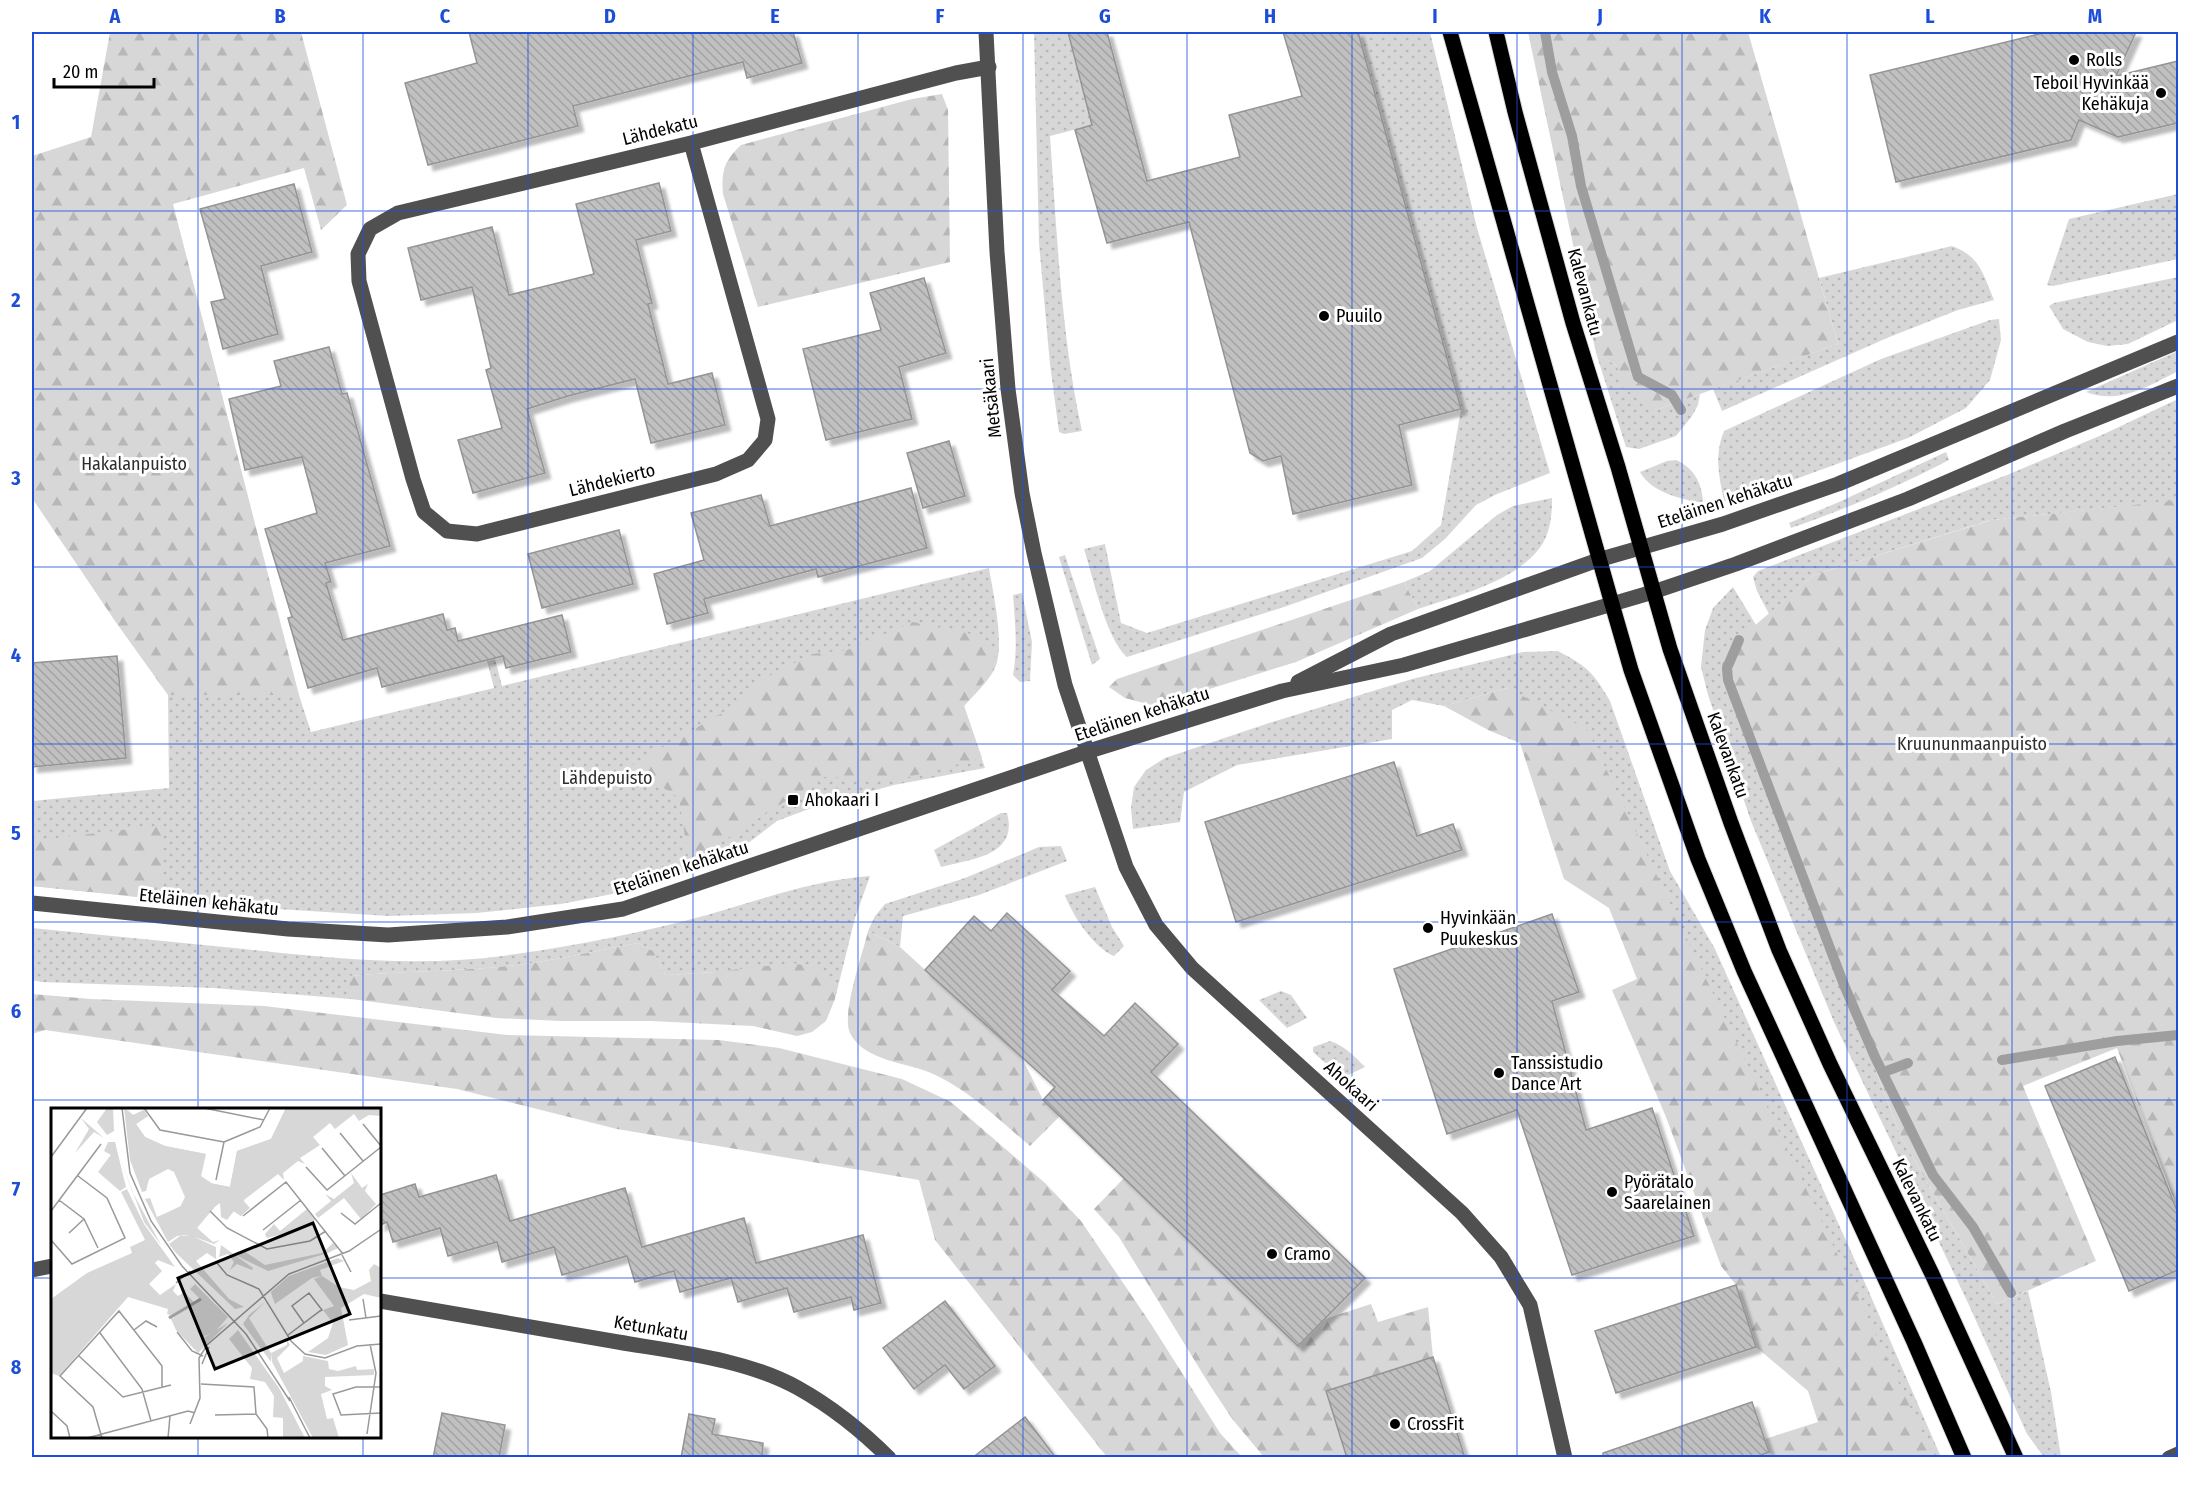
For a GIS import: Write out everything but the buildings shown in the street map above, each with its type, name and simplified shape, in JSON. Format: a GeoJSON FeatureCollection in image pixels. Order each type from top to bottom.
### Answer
{"type":"FeatureCollection","features":[{"type":"Feature","properties":{"kind":"main road"},"geometry":{"type":"LineString","coordinates":[[1450,32],[1598,560],[1631,669],[1698,859],[1744,970],[1914,1342],[1964,1458]]}},
{"type":"Feature","properties":{"kind":"main road","name":"Kalevankatu"},"geometry":{"type":"LineString","coordinates":[[1496,32],[1515,112],[1573,323],[1618,467],[1673,660],[1779,950],[1830,1064],[1932,1274],[2016,1458]]}},
{"type":"Feature","properties":{"kind":"street","name":"Metsäkaari"},"geometry":{"type":"LineString","coordinates":[[986,32],[997,252],[1008,389],[1022,493],[1065,685],[1086,752]]}},
{"type":"Feature","properties":{"kind":"street","name":"Lähdekatu"},"geometry":{"type":"LineString","coordinates":[[358,254],[370,229],[398,213],[691,143],[956,73],[989,67]]}},
{"type":"Feature","properties":{"kind":"street","name":"Lähdekierto"},"geometry":{"type":"LineString","coordinates":[[358,254],[359,281],[413,479],[424,512],[447,531],[477,534],[716,474],[748,460],[765,440],[768,419],[691,143]]}},
{"type":"Feature","properties":{"kind":"street","name":"Eteläinen kehäkatu"},"geometry":{"type":"LineString","coordinates":[[1282,691],[1391,634],[1598,560],[1723,524],[1838,484],[2178,342]]}},
{"type":"Feature","properties":{"kind":"street","name":"Eteläinen kehäkatu"},"geometry":{"type":"LineString","coordinates":[[32,903],[288,929],[388,935],[507,927],[623,909],[1086,752],[1282,691],[1404,665],[1653,592],[1736,564],[1908,499],[2065,431],[2178,386]]}},
{"type":"Feature","properties":{"kind":"street","name":"Ahokaari"},"geometry":{"type":"LineString","coordinates":[[1086,752],[1126,867],[1156,925],[1192,968],[1462,1214],[1501,1257],[1530,1305],[1565,1458]]}},
{"type":"Feature","properties":{"kind":"street"},"geometry":{"type":"LineString","coordinates":[[32,1270],[51,1266]]}},
{"type":"Feature","properties":{"kind":"street","name":"Ketunkatu"},"geometry":{"type":"LineString","coordinates":[[381,1301],[686,1353],[756,1370],[797,1388],[831,1409],[867,1437],[889,1458]]}},
{"type":"Feature","properties":{"kind":"street"},"geometry":{"type":"LineString","coordinates":[[2169,1458],[2178,1454]]}},
{"type":"Feature","properties":{"kind":"green space","name":"Hakalanpuisto"},"geometry":{"type":"Polygon","coordinates":[[[110,32],[301,32],[347,205],[321,230],[304,168],[173,204],[299,695],[168,695],[32,498],[32,156],[91,137],[110,32]]]}},
{"type":"Feature","properties":{"kind":"green space"},"geometry":{"type":"Polygon","coordinates":[[[1034,32],[1068,32],[1092,125],[1050,136],[1064,321],[1082,431],[1064,434],[1059,432],[1050,364],[1039,243],[1034,32]]]}},
{"type":"Feature","properties":{"kind":"green space"},"geometry":{"type":"Polygon","coordinates":[[[1358,32],[1430,32],[1477,228],[1550,473],[1476,505],[1445,539],[1422,558],[1284,607],[1127,657],[1119,648],[1107,622],[1084,549],[1105,544],[1121,623],[1147,633],[1412,551],[1441,525],[1461,409],[1358,32]]]}},
{"type":"Feature","properties":{"kind":"green space"},"geometry":{"type":"Polygon","coordinates":[[[1528,32],[1748,32],[1838,344],[1656,410],[1622,387],[1617,366],[1596,353],[1528,32]]]}},
{"type":"Feature","properties":{"kind":"green space"},"geometry":{"type":"Polygon","coordinates":[[[942,94],[948,110],[950,262],[758,307],[723,194],[725,167],[735,151],[741,145],[912,99],[942,94]]]}},
{"type":"Feature","properties":{"kind":"green space"},"geometry":{"type":"Polygon","coordinates":[[[2178,194],[2178,259],[2053,286],[2047,285],[2069,219],[2178,194]]]}},
{"type":"Feature","properties":{"kind":"green space"},"geometry":{"type":"Polygon","coordinates":[[[1952,246],[1975,261],[1994,300],[1958,310],[1887,338],[1722,411],[1713,389],[1838,344],[1819,278],[1952,246]]]}},
{"type":"Feature","properties":{"kind":"green space"},"geometry":{"type":"Polygon","coordinates":[[[2178,277],[2178,320],[2128,344],[2107,346],[2088,342],[2063,329],[2049,306],[2054,303],[2178,277]]]}},
{"type":"Feature","properties":{"kind":"green space"},"geometry":{"type":"Polygon","coordinates":[[[1999,319],[2001,340],[1990,380],[1966,408],[1908,438],[1755,494],[1724,501],[1718,457],[1724,431],[1881,359],[1990,320],[1999,319]]]}},
{"type":"Feature","properties":{"kind":"green space"},"geometry":{"type":"Polygon","coordinates":[[[2178,351],[2178,371],[2145,388],[2110,396],[2086,392],[2178,351]]]}},
{"type":"Feature","properties":{"kind":"green space"},"geometry":{"type":"Polygon","coordinates":[[[1596,353],[1617,366],[1656,410],[1700,394],[1698,405],[1692,416],[1676,436],[1639,449],[1626,447],[1596,353]]]}},
{"type":"Feature","properties":{"kind":"green space"},"geometry":{"type":"Polygon","coordinates":[[[2178,399],[2178,501],[1991,520],[1814,575],[1769,614],[1757,591],[1753,577],[1758,571],[2007,475],[2104,434],[2178,399]]]}},
{"type":"Feature","properties":{"kind":"green space"},"geometry":{"type":"Polygon","coordinates":[[[1946,452],[1949,460],[1930,470],[1851,505],[1791,528],[1789,523],[1946,452]]]}},
{"type":"Feature","properties":{"kind":"green space"},"geometry":{"type":"Polygon","coordinates":[[[1676,460],[1688,467],[1696,477],[1703,503],[1659,490],[1640,472],[1667,461],[1676,460]]]}},
{"type":"Feature","properties":{"kind":"green space"},"geometry":{"type":"Polygon","coordinates":[[[1552,498],[1546,538],[1533,556],[1520,567],[1487,585],[1418,609],[1404,582],[1430,571],[1497,515],[1513,506],[1552,498]]]}},
{"type":"Feature","properties":{"kind":"green space","name":"Kruununmaanpuisto"},"geometry":{"type":"Polygon","coordinates":[[[2178,501],[2178,1210],[2117,1048],[2023,1086],[2096,1261],[1997,1304],[1901,1137],[1719,656],[1814,575],[1992,520],[2178,501]]]}},
{"type":"Feature","properties":{"kind":"green space"},"geometry":{"type":"Polygon","coordinates":[[[1065,555],[1100,659],[1092,665],[1059,557],[1065,555]]]}},
{"type":"Feature","properties":{"kind":"green space","name":"Lähdepuisto"},"geometry":{"type":"Polygon","coordinates":[[[989,568],[998,620],[997,660],[988,680],[964,706],[985,768],[894,785],[814,807],[777,821],[743,847],[713,863],[638,889],[561,904],[477,913],[389,916],[214,905],[32,886],[32,801],[169,788],[168,695],[299,695],[311,732],[494,688],[487,661],[495,659],[502,686],[989,568]]]}},
{"type":"Feature","properties":{"kind":"green space"},"geometry":{"type":"Polygon","coordinates":[[[1404,582],[1418,609],[1296,662],[1155,706],[1125,698],[1109,687],[1117,679],[1404,582]]]}},
{"type":"Feature","properties":{"kind":"green space"},"geometry":{"type":"Polygon","coordinates":[[[1733,587],[1756,625],[1720,656],[1728,680],[1901,1137],[1997,1304],[2028,1291],[2051,1392],[2061,1457],[2044,1457],[2027,1434],[1968,1303],[1834,1022],[1751,821],[1708,695],[1701,667],[1705,630],[1713,608],[1733,587]]]}},
{"type":"Feature","properties":{"kind":"green space"},"geometry":{"type":"Polygon","coordinates":[[[1022,593],[1032,642],[1030,681],[1020,682],[1013,675],[1016,645],[1013,595],[1022,593]]]}},
{"type":"Feature","properties":{"kind":"green space"},"geometry":{"type":"Polygon","coordinates":[[[913,622],[981,636],[994,652],[994,670],[964,706],[982,758],[897,780],[823,777],[689,863],[679,798],[630,766],[722,713],[769,676],[812,654],[847,650],[913,622]]]}},
{"type":"Feature","properties":{"kind":"green space"},"geometry":{"type":"Polygon","coordinates":[[[1558,651],[1589,671],[1610,701],[1670,871],[1715,949],[1941,1457],[1934,1457],[1507,688],[1444,706],[1412,700],[1392,710],[1392,739],[1237,765],[1184,792],[1180,822],[1133,829],[1131,808],[1134,787],[1146,770],[1165,758],[1412,679],[1523,652],[1558,651]]]}},
{"type":"Feature","properties":{"kind":"green space"},"geometry":{"type":"Polygon","coordinates":[[[1507,688],[1587,729],[1934,1457],[1778,1458],[1769,1452],[1765,1439],[1818,1422],[1808,1391],[1756,1347],[1736,1285],[1721,1266],[1666,1117],[1612,990],[1637,979],[1609,908],[1564,879],[1520,743],[1490,731],[1444,706],[1507,688]]]}},
{"type":"Feature","properties":{"kind":"green space"},"geometry":{"type":"Polygon","coordinates":[[[1001,813],[1007,813],[1009,827],[1006,838],[999,847],[978,858],[941,867],[934,850],[1001,813]]]}},
{"type":"Feature","properties":{"kind":"green space"},"geometry":{"type":"Polygon","coordinates":[[[163,825],[160,899],[32,886],[32,841],[163,825]]]}},
{"type":"Feature","properties":{"kind":"green space"},"geometry":{"type":"Polygon","coordinates":[[[1061,846],[1067,861],[979,895],[903,916],[900,947],[868,931],[875,916],[885,904],[965,878],[1039,847],[1061,846]]]}},
{"type":"Feature","properties":{"kind":"green space"},"geometry":{"type":"Polygon","coordinates":[[[870,876],[855,918],[835,999],[835,981],[715,972],[666,975],[653,951],[637,943],[552,960],[502,967],[350,976],[351,999],[213,988],[32,980],[32,928],[346,959],[448,961],[516,954],[612,938],[707,915],[808,886],[870,876]]]}},
{"type":"Feature","properties":{"kind":"green space"},"geometry":{"type":"Polygon","coordinates":[[[1095,887],[1112,927],[1124,946],[1114,956],[1099,946],[1085,930],[1065,895],[1095,887]]]}},
{"type":"Feature","properties":{"kind":"green space"},"geometry":{"type":"Polygon","coordinates":[[[868,931],[900,947],[1022,1058],[1043,1100],[1060,1116],[1030,1146],[983,1106],[945,1080],[921,1069],[875,1055],[856,1042],[850,1033],[848,1012],[868,931]]]}},
{"type":"Feature","properties":{"kind":"green space"},"geometry":{"type":"Polygon","coordinates":[[[637,943],[653,951],[666,975],[793,963],[815,968],[835,981],[835,999],[826,1021],[812,1032],[797,1036],[753,1026],[651,1021],[496,1018],[351,999],[349,976],[502,967],[552,960],[637,943]]]}},
{"type":"Feature","properties":{"kind":"green space"},"geometry":{"type":"Polygon","coordinates":[[[1281,991],[1291,995],[1307,1018],[1287,1028],[1259,1000],[1281,991]]]}},
{"type":"Feature","properties":{"kind":"green space"},"geometry":{"type":"Polygon","coordinates":[[[32,994],[91,999],[264,1006],[507,1035],[719,1040],[779,1048],[902,1079],[951,1102],[1045,1183],[1081,1221],[1151,1324],[1220,1433],[1242,1457],[1107,1457],[935,1240],[919,1180],[617,1129],[457,1089],[45,1030],[32,1034],[32,994]]]}},
{"type":"Feature","properties":{"kind":"green space"},"geometry":{"type":"Polygon","coordinates":[[[1330,1041],[1345,1049],[1365,1067],[1342,1078],[1313,1052],[1313,1047],[1330,1041]]]}},
{"type":"Feature","properties":{"kind":"green space"},"geometry":{"type":"Polygon","coordinates":[[[1125,1177],[1298,1346],[1325,1319],[1371,1304],[1378,1322],[1428,1307],[1433,1357],[1326,1391],[1347,1457],[1264,1457],[1233,1420],[1119,1237],[1094,1209],[1125,1177]]]}},
{"type":"Feature","properties":{"kind":"waterway"},"geometry":{"type":"LineString","coordinates":[[1545,32],[1552,72],[1572,136],[1581,186],[1638,377],[1672,395],[1681,410]]}},
{"type":"Feature","properties":{"kind":"waterway"},"geometry":{"type":"LineString","coordinates":[[1739,640],[1727,668],[1728,680],[1844,985],[1875,1057],[1933,1175],[1973,1227],[2011,1293]]}},
{"type":"Feature","properties":{"kind":"waterway"},"geometry":{"type":"LineString","coordinates":[[2002,1060],[2117,1041],[2178,1035]]}},
{"type":"Feature","properties":{"kind":"waterway"},"geometry":{"type":"LineString","coordinates":[[1884,1072],[1908,1063]]}},
{"type":"Feature","properties":{"kind":"place","name":"Rolls"},"geometry":{"type":"Point","coordinates":[2074,60]}},
{"type":"Feature","properties":{"kind":"place","name":"Teboil Hyvinkää Kehäkuja"},"geometry":{"type":"Point","coordinates":[2161,93]}},
{"type":"Feature","properties":{"kind":"place","name":"Puuilo"},"geometry":{"type":"Point","coordinates":[1324,316]}},
{"type":"Feature","properties":{"kind":"place","name":"Ahokaari I"},"geometry":{"type":"Point","coordinates":[793,800]}},
{"type":"Feature","properties":{"kind":"place","name":"Hyvinkään Puukeskus"},"geometry":{"type":"Point","coordinates":[1428,928]}},
{"type":"Feature","properties":{"kind":"place","name":"Tanssistudio Dance Art"},"geometry":{"type":"Point","coordinates":[1499,1073]}},
{"type":"Feature","properties":{"kind":"place","name":"Pyörätalo Saarelainen"},"geometry":{"type":"Point","coordinates":[1612,1192]}},
{"type":"Feature","properties":{"kind":"place","name":"Cramo"},"geometry":{"type":"Point","coordinates":[1272,1254]}},
{"type":"Feature","properties":{"kind":"place","name":"CrossFit"},"geometry":{"type":"Point","coordinates":[1395,1424]}}]}
